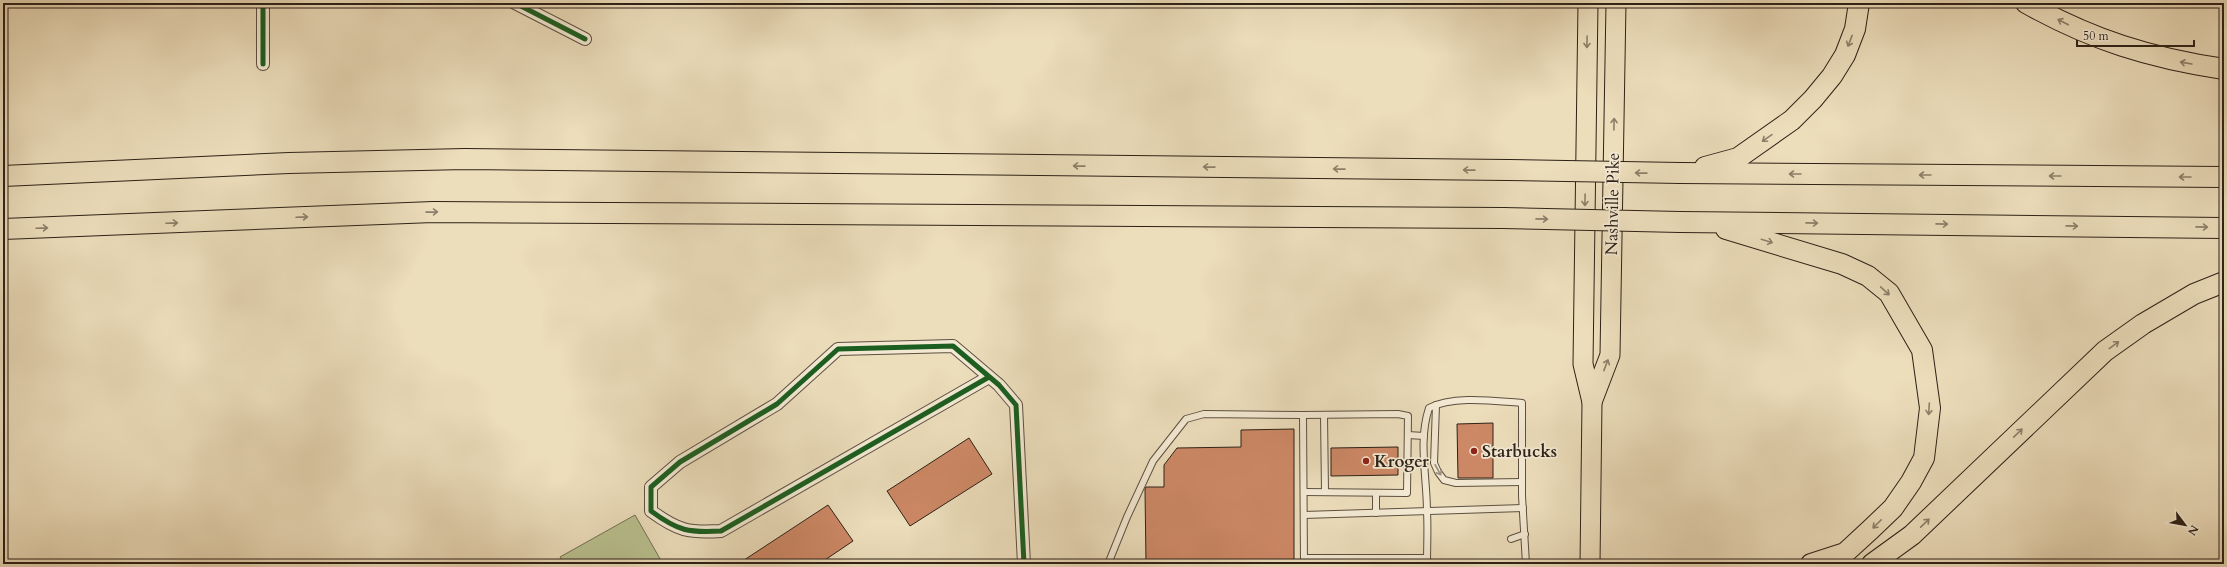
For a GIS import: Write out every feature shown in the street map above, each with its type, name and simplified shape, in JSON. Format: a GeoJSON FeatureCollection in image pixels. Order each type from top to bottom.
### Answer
{"type":"FeatureCollection","features":[{"type":"Feature","properties":{"kind":"highway"},"geometry":{"type":"LineString","coordinates":[[1680,173],[1738,158],[1792,120],[1813,99],[1832,76],[1845,55],[1855,29],[1859,3]]}},
{"type":"Feature","properties":{"kind":"highway"},"geometry":{"type":"LineString","coordinates":[[2026,3],[2077,30],[2137,52],[2224,69]]}},
{"type":"Feature","properties":{"kind":"highway"},"geometry":{"type":"LineString","coordinates":[[3,176],[289,162],[465,159],[1680,173],[2224,177]]}},
{"type":"Feature","properties":{"kind":"highway"},"geometry":{"type":"LineString","coordinates":[[3,229],[432,212],[1503,218],[1680,222],[2224,228]]}},
{"type":"Feature","properties":{"kind":"highway"},"geometry":{"type":"LineString","coordinates":[[1703,222],[1842,264],[1868,276],[1889,293],[1922,350],[1930,408],[1924,458],[1911,482],[1893,508],[1870,530],[1845,553],[1811,564]]}},
{"type":"Feature","properties":{"kind":"highway"},"geometry":{"type":"LineString","coordinates":[[1872,564],[1912,535],[2105,352],[2143,324],[2194,294],[2224,282]]}},
{"type":"Feature","properties":{"kind":"main road","name":"Nashville Pike"},"geometry":{"type":"LineString","coordinates":[[1588,3],[1583,364],[1592,402],[1590,564]]}},
{"type":"Feature","properties":{"kind":"main road","name":"Nashville Pike"},"geometry":{"type":"LineString","coordinates":[[1592,402],[1610,355],[1616,3]]}},
{"type":"Feature","properties":{"kind":"street"},"geometry":{"type":"LineString","coordinates":[[262,3],[263,64]]}},
{"type":"Feature","properties":{"kind":"street"},"geometry":{"type":"LineString","coordinates":[[515,3],[585,39]]}},
{"type":"Feature","properties":{"kind":"street"},"geometry":{"type":"LineString","coordinates":[[989,377],[721,531],[694,533],[670,525],[651,511],[651,487],[680,462],[777,404],[838,349],[953,346],[989,377],[1016,405],[1024,564]]}},
{"type":"Feature","properties":{"kind":"lane"},"geometry":{"type":"LineString","coordinates":[[1303,415],[1304,561],[1427,561],[1428,512],[1424,436],[1429,408],[1439,402],[1474,400],[1522,403],[1522,482],[1526,564]]}},
{"type":"Feature","properties":{"kind":"lane"},"geometry":{"type":"LineString","coordinates":[[1436,404],[1434,463],[1444,480],[1456,483],[1522,482]]}},
{"type":"Feature","properties":{"kind":"lane"},"geometry":{"type":"LineString","coordinates":[[1108,564],[1127,517],[1153,461],[1186,419],[1204,414],[1408,416],[1407,493],[1304,492]]}},
{"type":"Feature","properties":{"kind":"lane"},"geometry":{"type":"LineString","coordinates":[[1324,415],[1325,492]]}},
{"type":"Feature","properties":{"kind":"lane"},"geometry":{"type":"LineString","coordinates":[[1408,435],[1424,436]]}},
{"type":"Feature","properties":{"kind":"lane"},"geometry":{"type":"LineString","coordinates":[[1376,493],[1376,513]]}},
{"type":"Feature","properties":{"kind":"lane"},"geometry":{"type":"LineString","coordinates":[[1304,515],[1523,508]]}},
{"type":"Feature","properties":{"kind":"lane"},"geometry":{"type":"LineString","coordinates":[[1511,539],[1525,534]]}},
{"type":"Feature","properties":{"kind":"green space"},"geometry":{"type":"Polygon","coordinates":[[[635,515],[663,564],[564,564],[560,557],[635,515]]]}},
{"type":"Feature","properties":{"kind":"building"},"geometry":{"type":"Polygon","coordinates":[[[1493,423],[1493,478],[1458,478],[1457,424],[1493,423]]]}},
{"type":"Feature","properties":{"kind":"building"},"geometry":{"type":"Polygon","coordinates":[[[1294,429],[1294,564],[1146,564],[1145,489],[1146,487],[1164,487],[1164,465],[1177,448],[1241,447],[1241,430],[1294,429]]]}},
{"type":"Feature","properties":{"kind":"building"},"geometry":{"type":"Polygon","coordinates":[[[969,438],[992,474],[910,526],[887,491],[969,438]]]}},
{"type":"Feature","properties":{"kind":"building"},"geometry":{"type":"Polygon","coordinates":[[[1398,447],[1398,475],[1331,476],[1331,448],[1398,447]]]}},
{"type":"Feature","properties":{"kind":"building"},"geometry":{"type":"Polygon","coordinates":[[[828,505],[853,541],[819,564],[738,564],[828,505]]]}},
{"type":"Feature","properties":{"kind":"cycle path"},"geometry":{"type":"LineString","coordinates":[[263,3],[263,64]]}},
{"type":"Feature","properties":{"kind":"cycle path"},"geometry":{"type":"LineString","coordinates":[[515,3],[585,39]]}},
{"type":"Feature","properties":{"kind":"cycle path"},"geometry":{"type":"LineString","coordinates":[[989,377],[721,531],[700,532],[684,529],[669,523],[651,511],[651,487],[680,462],[777,404],[838,349],[953,346],[999,385],[1016,405],[1024,564]]}},
{"type":"Feature","properties":{"kind":"place","name":"Starbucks"},"geometry":{"type":"Point","coordinates":[1474,451]}},
{"type":"Feature","properties":{"kind":"place","name":"Kroger"},"geometry":{"type":"Point","coordinates":[1366,461]}}]}
